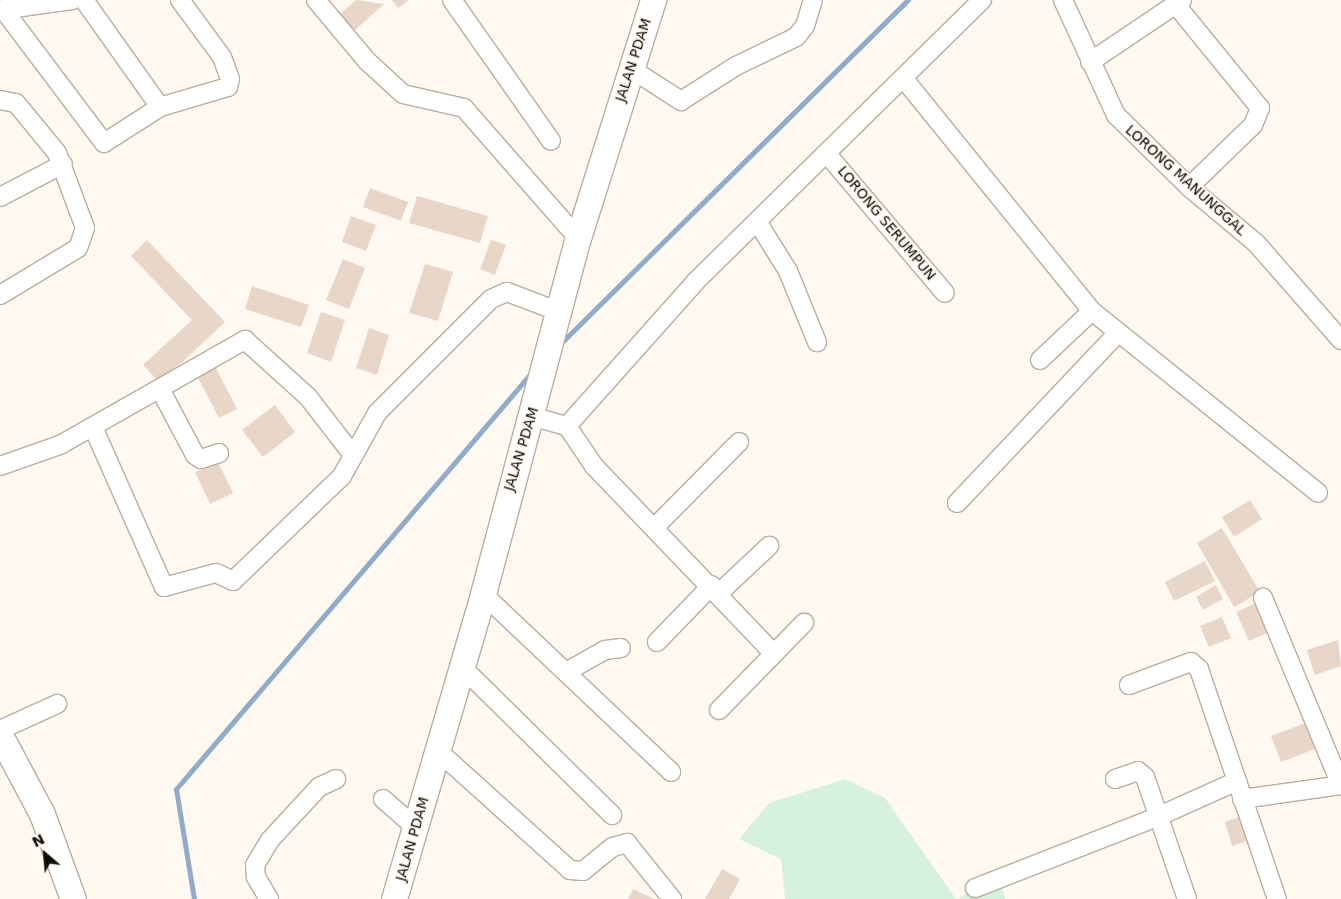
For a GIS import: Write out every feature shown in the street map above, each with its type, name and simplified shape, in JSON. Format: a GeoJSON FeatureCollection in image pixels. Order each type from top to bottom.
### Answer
{"type":"FeatureCollection","features":[{"type":"Feature","properties":{"kind":"street"},"geometry":{"type":"LineString","coordinates":[[72,0],[2,10],[102,142],[160,107],[220,92],[229,84],[222,57],[180,0]]}},
{"type":"Feature","properties":{"kind":"street"},"geometry":{"type":"LineString","coordinates":[[84,0],[160,107]]}},
{"type":"Feature","properties":{"kind":"street"},"geometry":{"type":"LineString","coordinates":[[316,0],[367,60],[404,94],[464,108],[578,238]]}},
{"type":"Feature","properties":{"kind":"street"},"geometry":{"type":"LineString","coordinates":[[452,0],[551,141]]}},
{"type":"Feature","properties":{"kind":"street","name":"JALAN PDAM"},"geometry":{"type":"LineString","coordinates":[[394,899],[483,594],[543,376],[578,238],[652,0]]}},
{"type":"Feature","properties":{"kind":"street"},"geometry":{"type":"LineString","coordinates":[[630,68],[681,101],[736,66],[796,37],[805,26],[813,0]]}},
{"type":"Feature","properties":{"kind":"street"},"geometry":{"type":"LineString","coordinates":[[567,426],[696,281],[758,223],[982,0]]}},
{"type":"Feature","properties":{"kind":"street","name":"LORONG MANUNGGAL"},"geometry":{"type":"LineString","coordinates":[[1063,0],[1116,115],[1189,187],[1256,244],[1341,340]]}},
{"type":"Feature","properties":{"kind":"street"},"geometry":{"type":"LineString","coordinates":[[1090,62],[1179,3],[1260,108],[1252,124],[1189,187]]}},
{"type":"Feature","properties":{"kind":"street"},"geometry":{"type":"LineString","coordinates":[[904,79],[1092,311],[1117,334],[1318,493]]}},
{"type":"Feature","properties":{"kind":"street"},"geometry":{"type":"LineString","coordinates":[[0,100],[16,103],[33,120],[63,164],[85,228],[82,242],[0,295]]}},
{"type":"Feature","properties":{"kind":"street","name":"LORONG SERUMPUN"},"geometry":{"type":"LineString","coordinates":[[827,154],[946,293]]}},
{"type":"Feature","properties":{"kind":"street"},"geometry":{"type":"LineString","coordinates":[[0,197],[63,164]]}},
{"type":"Feature","properties":{"kind":"street"},"geometry":{"type":"LineString","coordinates":[[758,223],[788,271],[817,342]]}},
{"type":"Feature","properties":{"kind":"street"},"geometry":{"type":"LineString","coordinates":[[93,427],[165,588],[216,573],[233,581],[342,476],[377,413],[497,295],[516,294],[557,321]]}},
{"type":"Feature","properties":{"kind":"street"},"geometry":{"type":"LineString","coordinates":[[1040,360],[1092,311]]}},
{"type":"Feature","properties":{"kind":"street"},"geometry":{"type":"LineString","coordinates":[[957,503],[1117,334]]}},
{"type":"Feature","properties":{"kind":"street"},"geometry":{"type":"LineString","coordinates":[[0,466],[60,445],[248,340],[308,397],[353,455]]}},
{"type":"Feature","properties":{"kind":"street"},"geometry":{"type":"LineString","coordinates":[[160,389],[195,455],[201,459],[219,453]]}},
{"type":"Feature","properties":{"kind":"street"},"geometry":{"type":"LineString","coordinates":[[531,416],[567,426],[590,461],[715,589],[774,654]]}},
{"type":"Feature","properties":{"kind":"street"},"geometry":{"type":"LineString","coordinates":[[654,528],[739,442]]}},
{"type":"Feature","properties":{"kind":"street"},"geometry":{"type":"LineString","coordinates":[[657,642],[715,589],[769,546]]}},
{"type":"Feature","properties":{"kind":"street"},"geometry":{"type":"LineString","coordinates":[[483,594],[671,772]]}},
{"type":"Feature","properties":{"kind":"street"},"geometry":{"type":"LineString","coordinates":[[1242,799],[1341,785],[1263,598]]}},
{"type":"Feature","properties":{"kind":"street"},"geometry":{"type":"LineString","coordinates":[[719,710],[804,623]]}},
{"type":"Feature","properties":{"kind":"street"},"geometry":{"type":"LineString","coordinates":[[566,672],[595,654],[621,648]]}},
{"type":"Feature","properties":{"kind":"street"},"geometry":{"type":"LineString","coordinates":[[1129,685],[1186,664],[1196,665],[1237,780],[1272,898]]}},
{"type":"Feature","properties":{"kind":"street"},"geometry":{"type":"LineString","coordinates":[[462,667],[612,815]]}},
{"type":"Feature","properties":{"kind":"street"},"geometry":{"type":"LineString","coordinates":[[0,730],[57,704]]}},
{"type":"Feature","properties":{"kind":"street"},"geometry":{"type":"LineString","coordinates":[[0,735],[47,825],[73,899]]}},
{"type":"Feature","properties":{"kind":"street"},"geometry":{"type":"LineString","coordinates":[[438,750],[570,870],[583,871],[623,842],[672,899]]}},
{"type":"Feature","properties":{"kind":"street"},"geometry":{"type":"LineString","coordinates":[[1115,779],[1141,772],[1187,899]]}},
{"type":"Feature","properties":{"kind":"street"},"geometry":{"type":"LineString","coordinates":[[269,899],[256,877],[256,865],[270,840],[319,787],[336,780]]}},
{"type":"Feature","properties":{"kind":"street"},"geometry":{"type":"LineString","coordinates":[[975,888],[1157,817],[1237,780]]}},
{"type":"Feature","properties":{"kind":"street"},"geometry":{"type":"LineString","coordinates":[[383,799],[415,827]]}},
{"type":"Feature","properties":{"kind":"green space"},"geometry":{"type":"Polygon","coordinates":[[[845,779],[885,798],[956,899],[785,899],[781,859],[739,839],[769,803],[845,779]]]}},
{"type":"Feature","properties":{"kind":"green space"},"geometry":{"type":"Polygon","coordinates":[[[999,873],[1005,899],[958,899],[999,873]]]}},
{"type":"Feature","properties":{"kind":"building"},"geometry":{"type":"Polygon","coordinates":[[[356,0],[384,4],[353,32],[338,16],[356,0]]]}},
{"type":"Feature","properties":{"kind":"building"},"geometry":{"type":"Polygon","coordinates":[[[392,0],[409,0],[398,8],[392,0]]]}},
{"type":"Feature","properties":{"kind":"building"},"geometry":{"type":"Polygon","coordinates":[[[370,188],[408,202],[401,221],[363,207],[370,188]]]}},
{"type":"Feature","properties":{"kind":"building"},"geometry":{"type":"Polygon","coordinates":[[[417,196],[488,216],[480,243],[409,223],[417,196]]]}},
{"type":"Feature","properties":{"kind":"building"},"geometry":{"type":"Polygon","coordinates":[[[351,216],[376,225],[366,251],[342,242],[351,216]]]}},
{"type":"Feature","properties":{"kind":"building"},"geometry":{"type":"Polygon","coordinates":[[[147,240],[225,322],[160,383],[143,365],[192,320],[131,256],[147,240]]]}},
{"type":"Feature","properties":{"kind":"building"},"geometry":{"type":"Polygon","coordinates":[[[491,240],[506,245],[495,275],[480,269],[491,240]]]}},
{"type":"Feature","properties":{"kind":"building"},"geometry":{"type":"Polygon","coordinates":[[[343,259],[365,268],[349,309],[326,300],[343,259]]]}},
{"type":"Feature","properties":{"kind":"building"},"geometry":{"type":"Polygon","coordinates":[[[425,264],[453,272],[438,321],[409,313],[425,264]]]}},
{"type":"Feature","properties":{"kind":"building"},"geometry":{"type":"Polygon","coordinates":[[[252,286],[309,305],[301,327],[245,309],[252,286]]]}},
{"type":"Feature","properties":{"kind":"building"},"geometry":{"type":"Polygon","coordinates":[[[321,312],[345,320],[331,362],[307,353],[321,312]]]}},
{"type":"Feature","properties":{"kind":"building"},"geometry":{"type":"Polygon","coordinates":[[[369,328],[389,335],[377,375],[356,368],[369,328]]]}},
{"type":"Feature","properties":{"kind":"building"},"geometry":{"type":"Polygon","coordinates":[[[215,366],[237,409],[219,418],[197,376],[215,366]]]}},
{"type":"Feature","properties":{"kind":"building"},"geometry":{"type":"Polygon","coordinates":[[[275,405],[295,432],[263,457],[242,430],[275,405]]]}},
{"type":"Feature","properties":{"kind":"building"},"geometry":{"type":"Polygon","coordinates":[[[218,462],[233,493],[210,504],[195,472],[218,462]]]}},
{"type":"Feature","properties":{"kind":"building"},"geometry":{"type":"Polygon","coordinates":[[[1250,500],[1262,519],[1234,537],[1222,517],[1250,500]]]}},
{"type":"Feature","properties":{"kind":"building"},"geometry":{"type":"Polygon","coordinates":[[[1222,528],[1260,592],[1234,607],[1197,543],[1222,528]]]}},
{"type":"Feature","properties":{"kind":"building"},"geometry":{"type":"Polygon","coordinates":[[[1205,561],[1215,581],[1174,601],[1165,582],[1205,561]]]}},
{"type":"Feature","properties":{"kind":"building"},"geometry":{"type":"Polygon","coordinates":[[[1216,585],[1223,599],[1203,610],[1196,597],[1216,585]]]}},
{"type":"Feature","properties":{"kind":"building"},"geometry":{"type":"Polygon","coordinates":[[[1258,602],[1270,632],[1249,641],[1236,612],[1258,602]]]}},
{"type":"Feature","properties":{"kind":"building"},"geometry":{"type":"Polygon","coordinates":[[[1222,617],[1231,638],[1209,647],[1200,626],[1222,617]]]}},
{"type":"Feature","properties":{"kind":"building"},"geometry":{"type":"Polygon","coordinates":[[[1338,640],[1341,666],[1315,675],[1307,650],[1338,640]]]}},
{"type":"Feature","properties":{"kind":"building"},"geometry":{"type":"Polygon","coordinates":[[[1306,723],[1315,749],[1281,762],[1271,736],[1306,723]]]}},
{"type":"Feature","properties":{"kind":"building"},"geometry":{"type":"Polygon","coordinates":[[[1245,815],[1253,839],[1232,846],[1225,822],[1245,815]]]}},
{"type":"Feature","properties":{"kind":"building"},"geometry":{"type":"Polygon","coordinates":[[[722,869],[740,879],[729,899],[705,899],[722,869]]]}},
{"type":"Feature","properties":{"kind":"building"},"geometry":{"type":"Polygon","coordinates":[[[633,889],[654,899],[628,899],[633,889]]]}},
{"type":"Feature","properties":{"kind":"waterway"},"geometry":{"type":"LineString","coordinates":[[559,345],[908,0]]}},
{"type":"Feature","properties":{"kind":"waterway"},"geometry":{"type":"LineString","coordinates":[[194,899],[176,789],[532,372]]}}]}
